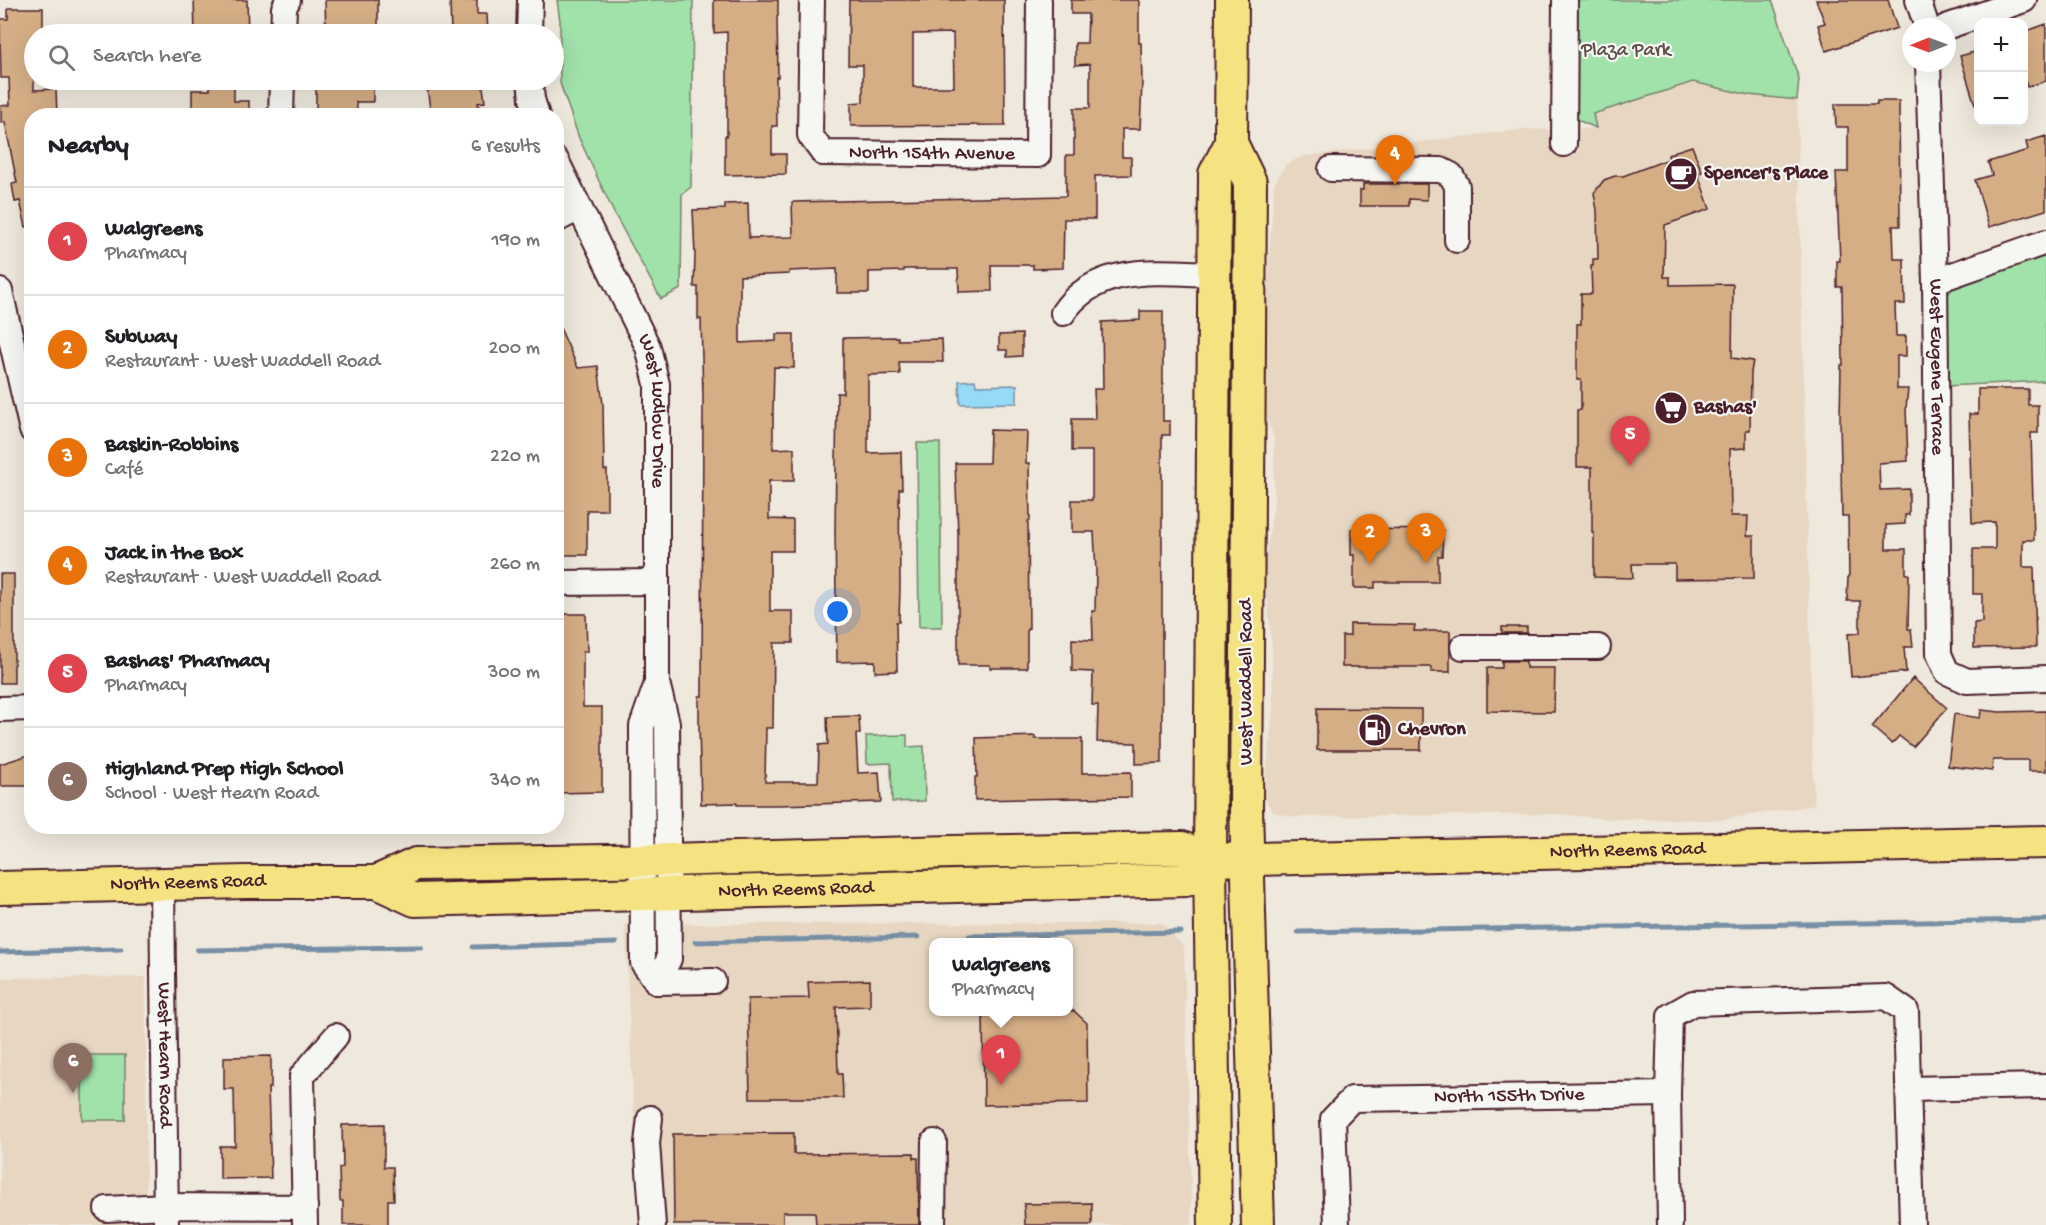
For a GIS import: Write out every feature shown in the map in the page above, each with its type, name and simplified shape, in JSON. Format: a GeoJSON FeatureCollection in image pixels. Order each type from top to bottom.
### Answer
{"type":"FeatureCollection","features":[{"type":"Feature","properties":{"kind":"main road","name":"West Waddell Road"},"geometry":{"type":"LineString","coordinates":[[1232,0],[1231,143],[1250,182],[1246,785],[1258,1225]]}},
{"type":"Feature","properties":{"kind":"main road","name":"West Waddell Road"},"geometry":{"type":"LineString","coordinates":[[1215,1225],[1210,860],[1215,174],[1231,143]]}},
{"type":"Feature","properties":{"kind":"main road"},"geometry":{"type":"LineString","coordinates":[[1215,273],[1226,291],[1229,306],[1231,327],[1229,430],[1248,506]]}},
{"type":"Feature","properties":{"kind":"main road","name":"North Reems Road"},"geometry":{"type":"LineString","coordinates":[[0,888],[245,882],[376,882],[416,864],[1182,848],[1210,860],[2046,842]]}},
{"type":"Feature","properties":{"kind":"main road","name":"North Reems Road"},"geometry":{"type":"LineString","coordinates":[[376,882],[415,900],[655,895],[1186,880],[1210,860]]}},
{"type":"Feature","properties":{"kind":"street"},"geometry":{"type":"LineString","coordinates":[[283,24],[284,8],[288,0]]}},
{"type":"Feature","properties":{"kind":"street"},"geometry":{"type":"LineString","coordinates":[[529,24],[530,0]]}},
{"type":"Feature","properties":{"kind":"street","name":"North 154th Avenue"},"geometry":{"type":"LineString","coordinates":[[812,0],[810,135],[824,153],[1038,155],[1039,0]]}},
{"type":"Feature","properties":{"kind":"street"},"geometry":{"type":"LineString","coordinates":[[1564,144],[1565,0]]}},
{"type":"Feature","properties":{"kind":"street"},"geometry":{"type":"LineString","coordinates":[[1918,0],[1924,18]]}},
{"type":"Feature","properties":{"kind":"street"},"geometry":{"type":"LineString","coordinates":[[1956,24],[2024,0]]}},
{"type":"Feature","properties":{"kind":"street","name":"West Eugene Terrace"},"geometry":{"type":"LineString","coordinates":[[1928,72],[1935,281],[1939,654],[1947,672],[1967,681],[2046,678]]}},
{"type":"Feature","properties":{"kind":"street"},"geometry":{"type":"LineString","coordinates":[[281,108],[282,90]]}},
{"type":"Feature","properties":{"kind":"street"},"geometry":{"type":"LineString","coordinates":[[531,90],[535,108]]}},
{"type":"Feature","properties":{"kind":"street"},"geometry":{"type":"LineString","coordinates":[[1331,169],[1441,170],[1451,175],[1457,186],[1457,240]]}},
{"type":"Feature","properties":{"kind":"street","name":"West Ludlow Drive"},"geometry":{"type":"LineString","coordinates":[[564,177],[648,347],[655,369],[658,401],[657,683],[667,723],[655,860],[655,895],[643,963],[657,982],[713,981]]}},
{"type":"Feature","properties":{"kind":"street"},"geometry":{"type":"LineString","coordinates":[[564,216],[579,208]]}},
{"type":"Feature","properties":{"kind":"street"},"geometry":{"type":"LineString","coordinates":[[1935,281],[2046,242]]}},
{"type":"Feature","properties":{"kind":"street"},"geometry":{"type":"LineString","coordinates":[[1063,313],[1072,300],[1085,289],[1106,279],[1145,273],[1215,273]]}},
{"type":"Feature","properties":{"kind":"street"},"geometry":{"type":"LineString","coordinates":[[0,291],[24,395]]}},
{"type":"Feature","properties":{"kind":"street"},"geometry":{"type":"LineString","coordinates":[[564,583],[656,582]]}},
{"type":"Feature","properties":{"kind":"street"},"geometry":{"type":"LineString","coordinates":[[1463,647],[1598,647]]}},
{"type":"Feature","properties":{"kind":"street"},"geometry":{"type":"LineString","coordinates":[[0,709],[24,708]]}},
{"type":"Feature","properties":{"kind":"street","name":"West Hearn Road"},"geometry":{"type":"LineString","coordinates":[[162,885],[166,1216]]}},
{"type":"Feature","properties":{"kind":"street"},"geometry":{"type":"LineString","coordinates":[[1670,1225],[1668,1094],[1670,1016],[1693,1003],[1886,997],[1906,1011],[1910,1089],[1912,1225]]}},
{"type":"Feature","properties":{"kind":"street"},"geometry":{"type":"LineString","coordinates":[[107,1209],[166,1216],[305,1216],[302,1076],[336,1036]]}},
{"type":"Feature","properties":{"kind":"street"},"geometry":{"type":"LineString","coordinates":[[1910,1089],[2046,1086]]}},
{"type":"Feature","properties":{"kind":"street","name":"North 155th Drive"},"geometry":{"type":"LineString","coordinates":[[1337,1225],[1333,1119],[1352,1099],[1668,1094]]}},
{"type":"Feature","properties":{"kind":"street"},"geometry":{"type":"LineString","coordinates":[[650,1118],[647,1143],[653,1225]]}},
{"type":"Feature","properties":{"kind":"street"},"geometry":{"type":"LineString","coordinates":[[933,1225],[934,1142]]}},
{"type":"Feature","properties":{"kind":"shaded area"},"geometry":{"type":"Polygon","coordinates":[[[1693,82],[1749,95],[1797,100],[1814,805],[1721,820],[1612,819],[1555,814],[1293,817],[1273,812],[1264,798],[1273,708],[1272,648],[1264,568],[1274,502],[1274,438],[1265,413],[1264,334],[1274,184],[1286,164],[1304,156],[1526,129],[1596,128],[1592,114],[1693,82]]]}},
{"type":"Feature","properties":{"kind":"shaded area"},"geometry":{"type":"Polygon","coordinates":[[[1162,923],[1184,947],[1192,1225],[639,1225],[625,924],[1162,923]]]}},
{"type":"Feature","properties":{"kind":"shaded area"},"geometry":{"type":"Polygon","coordinates":[[[146,977],[146,1225],[0,1225],[0,978],[146,977]]]}},
{"type":"Feature","properties":{"kind":"green space"},"geometry":{"type":"Polygon","coordinates":[[[557,0],[693,0],[691,187],[682,194],[681,289],[661,299],[614,213],[579,138],[562,90],[564,24],[560,24],[557,0]]]}},
{"type":"Feature","properties":{"kind":"green space","name":"Plaza Park"},"geometry":{"type":"Polygon","coordinates":[[[1577,0],[1772,0],[1799,79],[1797,100],[1749,95],[1693,82],[1593,114],[1596,128],[1575,119],[1577,0]]]}},
{"type":"Feature","properties":{"kind":"green space"},"geometry":{"type":"Polygon","coordinates":[[[2046,255],[2046,381],[1945,386],[1946,296],[1955,286],[2046,255]]]}},
{"type":"Feature","properties":{"kind":"green space"},"geometry":{"type":"Polygon","coordinates":[[[917,443],[940,443],[942,627],[919,627],[917,443]]]}},
{"type":"Feature","properties":{"kind":"green space"},"geometry":{"type":"Polygon","coordinates":[[[907,735],[907,747],[924,746],[925,801],[892,802],[891,763],[867,764],[866,736],[907,735]]]}},
{"type":"Feature","properties":{"kind":"green space"},"geometry":{"type":"Polygon","coordinates":[[[82,1055],[125,1055],[125,1120],[82,1120],[82,1055]]]}},
{"type":"Feature","properties":{"kind":"water"},"geometry":{"type":"Polygon","coordinates":[[[975,380],[976,386],[1017,385],[1017,403],[960,404],[959,381],[975,380]]]}},
{"type":"Feature","properties":{"kind":"building"},"geometry":{"type":"Polygon","coordinates":[[[194,0],[247,0],[248,24],[195,24],[194,0]]]}},
{"type":"Feature","properties":{"kind":"building"},"geometry":{"type":"Polygon","coordinates":[[[325,0],[378,0],[378,24],[326,24],[325,0]]]}},
{"type":"Feature","properties":{"kind":"building"},"geometry":{"type":"Polygon","coordinates":[[[477,0],[477,14],[487,14],[488,24],[451,24],[450,1],[477,0]]]}},
{"type":"Feature","properties":{"kind":"building"},"geometry":{"type":"Polygon","coordinates":[[[714,0],[778,0],[777,126],[772,126],[772,154],[786,154],[786,174],[725,175],[727,32],[714,33],[714,0]]]}},
{"type":"Feature","properties":{"kind":"building"},"geometry":{"type":"Polygon","coordinates":[[[849,0],[1004,0],[1005,125],[851,126],[851,103],[863,102],[863,65],[848,65],[849,0]],[[953,33],[913,34],[913,87],[954,87],[953,33]]]}},
{"type":"Feature","properties":{"kind":"building"},"geometry":{"type":"Polygon","coordinates":[[[1071,0],[1139,0],[1142,82],[1140,129],[1122,129],[1122,157],[1131,157],[1131,175],[1095,176],[1095,219],[1064,219],[1063,268],[1033,269],[1033,265],[991,265],[992,291],[959,292],[958,269],[904,269],[904,271],[869,272],[869,293],[837,293],[837,269],[740,276],[740,343],[776,341],[776,334],[794,334],[794,368],[774,367],[773,449],[794,448],[794,481],[769,481],[769,519],[793,520],[793,551],[770,551],[770,611],[793,611],[793,643],[774,643],[773,728],[766,728],[765,782],[818,782],[819,745],[828,744],[827,717],[859,716],[860,734],[856,734],[858,773],[879,772],[881,802],[778,805],[701,804],[699,696],[702,696],[703,398],[701,319],[698,319],[698,287],[694,287],[693,210],[725,209],[725,204],[748,203],[749,238],[793,237],[792,202],[1066,196],[1066,155],[1074,155],[1074,108],[1090,108],[1090,64],[1075,65],[1075,43],[1087,43],[1088,14],[1071,14],[1071,0]]]}},
{"type":"Feature","properties":{"kind":"building"},"geometry":{"type":"Polygon","coordinates":[[[1816,0],[1888,0],[1897,28],[1826,51],[1818,25],[1825,23],[1816,0]]]}},
{"type":"Feature","properties":{"kind":"building"},"geometry":{"type":"Polygon","coordinates":[[[8,8],[43,8],[43,24],[24,24],[24,90],[56,90],[57,108],[24,108],[24,218],[20,201],[15,202],[12,184],[17,183],[5,122],[1,122],[1,106],[10,105],[9,78],[1,78],[0,19],[8,19],[8,8]]]}},
{"type":"Feature","properties":{"kind":"building"},"geometry":{"type":"Polygon","coordinates":[[[2046,24],[2046,81],[2028,87],[2028,72],[2028,31],[2046,24]]]}},
{"type":"Feature","properties":{"kind":"building"},"geometry":{"type":"Polygon","coordinates":[[[1974,52],[1974,102],[1960,56],[1974,52]]]}},
{"type":"Feature","properties":{"kind":"building"},"geometry":{"type":"Polygon","coordinates":[[[192,90],[234,90],[234,101],[249,101],[249,108],[192,108],[192,90]]]}},
{"type":"Feature","properties":{"kind":"building"},"geometry":{"type":"Polygon","coordinates":[[[316,90],[373,90],[373,102],[356,102],[357,108],[316,108],[316,90]]]}},
{"type":"Feature","properties":{"kind":"building"},"geometry":{"type":"Polygon","coordinates":[[[427,90],[483,90],[485,102],[478,103],[479,108],[430,108],[427,90]]]}},
{"type":"Feature","properties":{"kind":"building"},"geometry":{"type":"Polygon","coordinates":[[[1877,101],[1899,101],[1900,226],[1893,226],[1894,259],[1904,259],[1905,304],[1895,304],[1896,336],[1906,336],[1906,356],[1897,356],[1897,389],[1908,389],[1906,408],[1908,461],[1879,463],[1880,490],[1909,489],[1909,515],[1905,515],[1905,524],[1886,525],[1886,549],[1906,549],[1906,574],[1909,574],[1908,629],[1911,629],[1913,647],[1904,647],[1906,672],[1851,677],[1848,634],[1860,633],[1860,601],[1847,601],[1848,516],[1842,516],[1840,419],[1841,365],[1843,365],[1842,287],[1837,287],[1837,261],[1840,261],[1836,172],[1848,172],[1848,127],[1836,127],[1835,104],[1877,104],[1877,101]]]}},
{"type":"Feature","properties":{"kind":"building"},"geometry":{"type":"Polygon","coordinates":[[[2046,136],[2046,210],[1989,227],[1975,180],[1992,175],[1988,162],[2028,150],[2026,142],[2046,136]]]}},
{"type":"Feature","properties":{"kind":"building"},"geometry":{"type":"Polygon","coordinates":[[[1692,146],[1702,172],[1698,174],[1710,209],[1665,225],[1664,277],[1670,277],[1670,285],[1733,284],[1732,358],[1753,361],[1750,430],[1746,430],[1746,448],[1730,449],[1731,516],[1748,516],[1747,536],[1754,536],[1754,578],[1675,579],[1675,564],[1632,564],[1633,578],[1594,577],[1592,467],[1577,467],[1577,410],[1581,410],[1581,380],[1577,380],[1577,324],[1581,324],[1581,294],[1592,294],[1591,266],[1593,266],[1593,259],[1598,259],[1597,210],[1594,193],[1604,180],[1623,176],[1669,159],[1668,155],[1673,152],[1692,146]]]}},
{"type":"Feature","properties":{"kind":"building"},"geometry":{"type":"Polygon","coordinates":[[[1363,184],[1427,184],[1427,200],[1409,199],[1409,206],[1360,206],[1360,190],[1363,190],[1363,184]]]}},
{"type":"Feature","properties":{"kind":"building"},"geometry":{"type":"Polygon","coordinates":[[[1140,311],[1163,311],[1163,421],[1170,421],[1170,435],[1162,435],[1162,763],[1136,764],[1136,743],[1097,742],[1098,705],[1092,705],[1093,672],[1072,671],[1072,639],[1093,640],[1092,611],[1095,611],[1096,572],[1094,532],[1072,532],[1072,500],[1092,500],[1092,451],[1072,451],[1072,419],[1095,419],[1094,389],[1103,389],[1102,322],[1140,320],[1140,311]]]}},
{"type":"Feature","properties":{"kind":"building"},"geometry":{"type":"Polygon","coordinates":[[[1022,334],[1022,356],[1007,357],[1007,350],[999,350],[999,335],[1022,334]]]}},
{"type":"Feature","properties":{"kind":"building"},"geometry":{"type":"Polygon","coordinates":[[[564,337],[578,368],[598,366],[603,404],[607,510],[587,510],[587,555],[564,555],[564,337]]]}},
{"type":"Feature","properties":{"kind":"building"},"geometry":{"type":"Polygon","coordinates":[[[898,337],[898,340],[942,339],[943,362],[899,362],[900,374],[868,375],[868,453],[901,452],[902,489],[899,489],[900,585],[899,622],[896,622],[897,671],[875,672],[875,661],[837,662],[835,530],[837,393],[843,393],[843,338],[898,337]]]}},
{"type":"Feature","properties":{"kind":"building"},"geometry":{"type":"Polygon","coordinates":[[[1978,389],[2028,389],[2028,405],[2038,405],[2038,433],[2031,433],[2034,540],[2023,540],[2023,567],[2034,567],[2036,647],[1974,648],[1974,623],[1982,622],[1982,594],[1973,594],[1973,549],[1995,549],[1995,522],[1972,523],[1969,414],[1978,414],[1978,389]]]}},
{"type":"Feature","properties":{"kind":"building"},"geometry":{"type":"Polygon","coordinates":[[[990,430],[1027,431],[1026,463],[1029,463],[1030,521],[1028,521],[1027,668],[958,665],[958,533],[955,463],[989,463],[990,430]]]}},
{"type":"Feature","properties":{"kind":"building"},"geometry":{"type":"Polygon","coordinates":[[[1351,529],[1443,530],[1442,556],[1438,556],[1438,582],[1375,582],[1375,588],[1354,588],[1351,529]]]}},
{"type":"Feature","properties":{"kind":"building"},"geometry":{"type":"Polygon","coordinates":[[[0,574],[14,574],[14,683],[0,683],[0,574]]]}},
{"type":"Feature","properties":{"kind":"building"},"geometry":{"type":"Polygon","coordinates":[[[564,614],[586,614],[587,652],[583,652],[583,707],[602,707],[602,792],[564,793],[564,614]]]}},
{"type":"Feature","properties":{"kind":"building"},"geometry":{"type":"Polygon","coordinates":[[[1350,624],[1415,625],[1414,631],[1450,631],[1450,672],[1431,672],[1431,667],[1342,667],[1342,636],[1350,636],[1350,624]]]}},
{"type":"Feature","properties":{"kind":"building"},"geometry":{"type":"Polygon","coordinates":[[[1502,627],[1527,627],[1527,633],[1502,633],[1502,627]]]}},
{"type":"Feature","properties":{"kind":"building"},"geometry":{"type":"Polygon","coordinates":[[[1502,661],[1526,661],[1526,668],[1555,668],[1554,712],[1487,711],[1487,668],[1502,668],[1502,661]]]}},
{"type":"Feature","properties":{"kind":"building"},"geometry":{"type":"Polygon","coordinates":[[[1913,678],[1947,708],[1913,747],[1899,736],[1892,744],[1872,727],[1913,678]]]}},
{"type":"Feature","properties":{"kind":"building"},"geometry":{"type":"Polygon","coordinates":[[[1317,708],[1421,709],[1421,750],[1317,750],[1317,708]]]}},
{"type":"Feature","properties":{"kind":"building"},"geometry":{"type":"Polygon","coordinates":[[[1981,710],[2046,711],[2046,771],[2028,771],[2028,760],[1993,760],[1992,771],[1948,766],[1954,714],[1980,718],[1981,710]]]}},
{"type":"Feature","properties":{"kind":"building"},"geometry":{"type":"Polygon","coordinates":[[[1035,736],[1035,739],[1082,739],[1082,773],[1131,772],[1131,797],[975,800],[976,738],[1035,736]]]}},
{"type":"Feature","properties":{"kind":"building"},"geometry":{"type":"Polygon","coordinates":[[[24,756],[24,786],[0,786],[0,764],[24,756]]]}},
{"type":"Feature","properties":{"kind":"building"},"geometry":{"type":"Polygon","coordinates":[[[870,980],[870,1006],[836,1007],[838,1074],[842,1074],[843,1098],[750,1098],[748,999],[809,998],[808,982],[870,980]]]}},
{"type":"Feature","properties":{"kind":"building"},"geometry":{"type":"Polygon","coordinates":[[[1074,1011],[1087,1023],[1088,1103],[984,1105],[983,1016],[1073,1016],[1074,1011]]]}},
{"type":"Feature","properties":{"kind":"building"},"geometry":{"type":"Polygon","coordinates":[[[271,1056],[271,1088],[268,1088],[271,1178],[220,1179],[220,1146],[235,1146],[234,1089],[224,1089],[224,1057],[271,1056]]]}},
{"type":"Feature","properties":{"kind":"building"},"geometry":{"type":"Polygon","coordinates":[[[384,1124],[384,1167],[393,1167],[394,1200],[388,1200],[388,1225],[343,1225],[339,1168],[343,1167],[342,1125],[384,1124]]]}},
{"type":"Feature","properties":{"kind":"building"},"geometry":{"type":"Polygon","coordinates":[[[794,1133],[794,1154],[914,1153],[914,1158],[918,1158],[919,1225],[816,1225],[815,1212],[783,1212],[783,1225],[674,1225],[673,1134],[794,1133]]]}},
{"type":"Feature","properties":{"kind":"building"},"geometry":{"type":"Polygon","coordinates":[[[1092,1203],[1092,1225],[1025,1225],[1024,1204],[1092,1203]]]}},
{"type":"Feature","properties":{"kind":"waterway"},"geometry":{"type":"LineString","coordinates":[[1298,932],[2046,920]]}},
{"type":"Feature","properties":{"kind":"waterway"},"geometry":{"type":"LineString","coordinates":[[969,936],[1181,932]]}},
{"type":"Feature","properties":{"kind":"waterway"},"geometry":{"type":"LineString","coordinates":[[695,942],[918,937]]}},
{"type":"Feature","properties":{"kind":"waterway"},"geometry":{"type":"LineString","coordinates":[[473,947],[616,943]]}},
{"type":"Feature","properties":{"kind":"waterway"},"geometry":{"type":"LineString","coordinates":[[197,950],[421,947]]}},
{"type":"Feature","properties":{"kind":"waterway"},"geometry":{"type":"LineString","coordinates":[[0,952],[121,949]]}},
{"type":"Feature","properties":{"kind":"place","name":"Spencer's Place"},"geometry":{"type":"Point","coordinates":[1681,174]}},
{"type":"Feature","properties":{"kind":"place","name":"Jack in the Box"},"geometry":{"type":"Point","coordinates":[1395,185]}},
{"type":"Feature","properties":{"kind":"place","name":"Bashas'"},"geometry":{"type":"Point","coordinates":[1671,408]}},
{"type":"Feature","properties":{"kind":"place","name":"Bashas' Pharmacy"},"geometry":{"type":"Point","coordinates":[1630,466]}},
{"type":"Feature","properties":{"kind":"place","name":"Baskin-Robbins"},"geometry":{"type":"Point","coordinates":[1426,563]}},
{"type":"Feature","properties":{"kind":"place","name":"Subway"},"geometry":{"type":"Point","coordinates":[1370,564]}},
{"type":"Feature","properties":{"kind":"place","name":"Chevron"},"geometry":{"type":"Point","coordinates":[1375,730]}},
{"type":"Feature","properties":{"kind":"place","name":"Walgreens"},"geometry":{"type":"Point","coordinates":[1001,1085]}},
{"type":"Feature","properties":{"kind":"place","name":"Highland Prep High School"},"geometry":{"type":"Point","coordinates":[73,1093]}}]}
